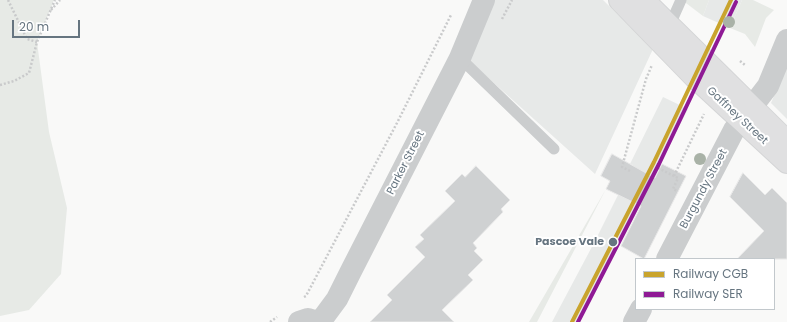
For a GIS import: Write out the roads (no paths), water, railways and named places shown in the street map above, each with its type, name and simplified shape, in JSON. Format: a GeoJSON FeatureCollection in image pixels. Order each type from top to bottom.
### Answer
{"type":"FeatureCollection","features":[{"type":"Feature","properties":{"kind":"main road","name":"Gaffney Street"},"geometry":{"type":"LineString","coordinates":[[620,0],[665,34]]}},
{"type":"Feature","properties":{"kind":"main road","name":"Gaffney Street"},"geometry":{"type":"LineString","coordinates":[[643,0],[695,78],[787,142]]}},
{"type":"Feature","properties":{"kind":"main road","name":"Gaffney Street"},"geometry":{"type":"LineString","coordinates":[[747,114],[787,162]]}},
{"type":"Feature","properties":{"kind":"street","name":"Parker Street"},"geometry":{"type":"LineString","coordinates":[[319,322],[337,299],[460,58],[484,0]]}},
{"type":"Feature","properties":{"kind":"street","name":"Burgundy Street"},"geometry":{"type":"LineString","coordinates":[[668,258],[734,130],[768,86],[787,40]]}},
{"type":"Feature","properties":{"kind":"street"},"geometry":{"type":"LineString","coordinates":[[634,322],[640,310]]}},
{"type":"Feature","properties":{"kind":"street"},"geometry":{"type":"LineString","coordinates":[[290,318],[308,319],[319,322]]}},
{"type":"Feature","properties":{"kind":"lane"},"geometry":{"type":"LineString","coordinates":[[665,34],[681,0]]}},
{"type":"Feature","properties":{"kind":"lane"},"geometry":{"type":"LineString","coordinates":[[460,58],[554,149]]}},
{"type":"Feature","properties":{"kind":"rail line","name":"CGB"},"geometry":{"type":"LineString","coordinates":[[572,322],[654,162],[731,0]]}},
{"type":"Feature","properties":{"kind":"rail line","name":"SER"},"geometry":{"type":"LineString","coordinates":[[578,322],[659,164],[736,2]]}},
{"type":"Feature","properties":{"kind":"place","name":"Pascoe Vale"},"geometry":{"type":"Point","coordinates":[613,242]}}]}
